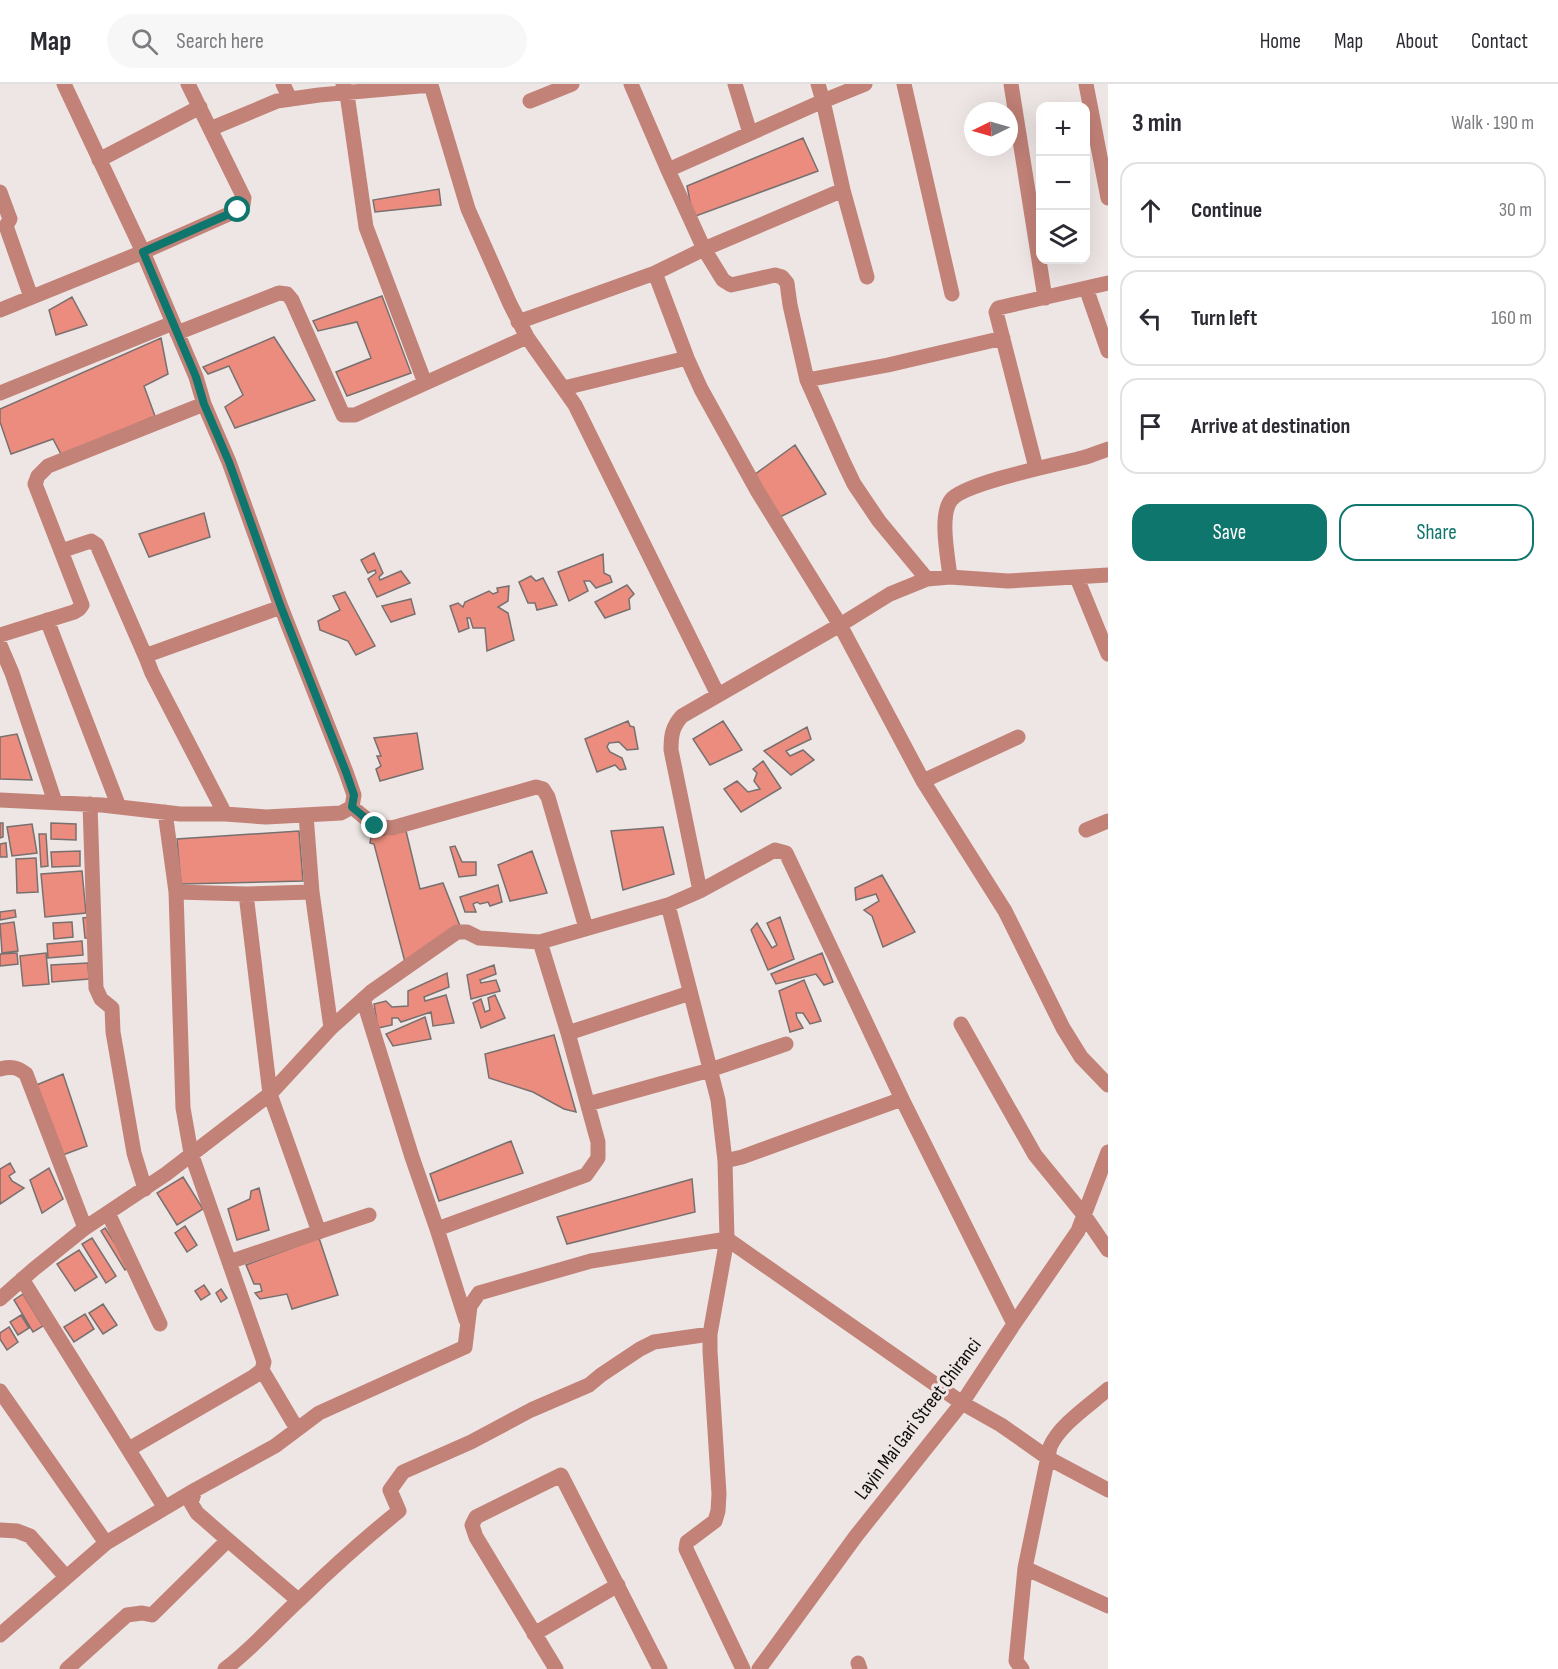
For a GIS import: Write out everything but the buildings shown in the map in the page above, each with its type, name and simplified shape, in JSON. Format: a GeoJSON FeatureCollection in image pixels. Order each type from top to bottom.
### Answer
{"type":"FeatureCollection","features":[{"type":"Feature","properties":{"kind":"street"},"geometry":{"type":"LineString","coordinates":[[64,84],[143,252],[196,377],[204,404],[229,462],[281,607],[346,772],[354,795],[352,807]]}},
{"type":"Feature","properties":{"kind":"street"},"geometry":{"type":"LineString","coordinates":[[0,310],[143,252],[238,210],[243,205],[244,198],[188,84]]}},
{"type":"Feature","properties":{"kind":"street"},"geometry":{"type":"LineString","coordinates":[[283,84],[290,99]]}},
{"type":"Feature","properties":{"kind":"street"},"geometry":{"type":"LineString","coordinates":[[530,101],[572,84]]}},
{"type":"Feature","properties":{"kind":"street"},"geometry":{"type":"LineString","coordinates":[[631,84],[704,249],[723,280],[731,285],[775,275],[782,277],[787,284],[807,380],[843,461],[854,484],[891,536],[927,579]]}},
{"type":"Feature","properties":{"kind":"street"},"geometry":{"type":"LineString","coordinates":[[735,84],[750,133]]}},
{"type":"Feature","properties":{"kind":"street"},"geometry":{"type":"LineString","coordinates":[[818,84],[824,101],[843,190],[867,277]]}},
{"type":"Feature","properties":{"kind":"street"},"geometry":{"type":"LineString","coordinates":[[668,170],[865,84]]}},
{"type":"Feature","properties":{"kind":"street"},"geometry":{"type":"LineString","coordinates":[[904,84],[952,294]]}},
{"type":"Feature","properties":{"kind":"street"},"geometry":{"type":"LineString","coordinates":[[1011,84],[1045,298]]}},
{"type":"Feature","properties":{"kind":"street"},"geometry":{"type":"LineString","coordinates":[[1086,84],[1108,198]]}},
{"type":"Feature","properties":{"kind":"street"},"geometry":{"type":"LineString","coordinates":[[210,129],[277,101],[345,89],[431,85],[468,209],[518,322],[564,388],[587,428],[718,695]]}},
{"type":"Feature","properties":{"kind":"street"},"geometry":{"type":"LineString","coordinates":[[345,89],[366,227],[425,383]]}},
{"type":"Feature","properties":{"kind":"street"},"geometry":{"type":"LineString","coordinates":[[99,160],[200,107]]}},
{"type":"Feature","properties":{"kind":"street"},"geometry":{"type":"LineString","coordinates":[[518,322],[655,273],[704,249],[843,190]]}},
{"type":"Feature","properties":{"kind":"street"},"geometry":{"type":"LineString","coordinates":[[0,192],[10,219],[3,227],[31,297]]}},
{"type":"Feature","properties":{"kind":"street"},"geometry":{"type":"LineString","coordinates":[[655,273],[701,389],[758,492],[840,625],[923,781],[1005,911],[1069,1037],[1081,1057],[1108,1085]]}},
{"type":"Feature","properties":{"kind":"street"},"geometry":{"type":"LineString","coordinates":[[1036,468],[996,312],[998,308],[1108,283]]}},
{"type":"Feature","properties":{"kind":"street"},"geometry":{"type":"LineString","coordinates":[[1086,288],[1108,351]]}},
{"type":"Feature","properties":{"kind":"street"},"geometry":{"type":"LineString","coordinates":[[0,393],[175,328],[279,293],[287,294],[292,300],[343,415],[355,415],[527,337]]}},
{"type":"Feature","properties":{"kind":"street"},"geometry":{"type":"LineString","coordinates":[[807,380],[888,365],[1003,338]]}},
{"type":"Feature","properties":{"kind":"street"},"geometry":{"type":"LineString","coordinates":[[564,388],[687,358]]}},
{"type":"Feature","properties":{"kind":"street"},"geometry":{"type":"LineString","coordinates":[[0,635],[74,612],[82,605],[35,484],[38,476],[48,466],[204,404]]}},
{"type":"Feature","properties":{"kind":"street"},"geometry":{"type":"LineString","coordinates":[[950,577],[944,516],[951,500],[961,492],[1036,468],[1085,458],[1108,449]]}},
{"type":"Feature","properties":{"kind":"street"},"geometry":{"type":"LineString","coordinates":[[61,551],[91,541],[97,545],[152,673],[225,814]]}},
{"type":"Feature","properties":{"kind":"street"},"geometry":{"type":"LineString","coordinates":[[700,891],[671,750],[671,736],[676,723],[682,716],[890,594],[927,579],[950,577],[1008,582],[1108,575]]}},
{"type":"Feature","properties":{"kind":"street"},"geometry":{"type":"LineString","coordinates":[[1077,578],[1108,654]]}},
{"type":"Feature","properties":{"kind":"street"},"geometry":{"type":"LineString","coordinates":[[147,660],[150,654],[281,607]]}},
{"type":"Feature","properties":{"kind":"street"},"geometry":{"type":"LineString","coordinates":[[47,620],[119,807]]}},
{"type":"Feature","properties":{"kind":"street"},"geometry":{"type":"LineString","coordinates":[[0,645],[12,673],[55,802]]}},
{"type":"Feature","properties":{"kind":"street"},"geometry":{"type":"LineString","coordinates":[[923,781],[1018,737]]}},
{"type":"Feature","properties":{"kind":"street"},"geometry":{"type":"LineString","coordinates":[[352,807],[375,826],[392,828],[536,787],[543,789],[548,797],[586,928]]}},
{"type":"Feature","properties":{"kind":"street"},"geometry":{"type":"LineString","coordinates":[[0,800],[90,804],[165,812],[266,818],[341,813],[352,807]]}},
{"type":"Feature","properties":{"kind":"street"},"geometry":{"type":"LineString","coordinates":[[90,804],[96,988],[101,999],[112,1008],[113,1032],[134,1153],[145,1189]]}},
{"type":"Feature","properties":{"kind":"street"},"geometry":{"type":"LineString","coordinates":[[165,812],[176,892],[183,1108],[191,1153],[264,1362],[262,1370],[297,1429]]}},
{"type":"Feature","properties":{"kind":"street"},"geometry":{"type":"LineString","coordinates":[[306,815],[312,892],[331,1029]]}},
{"type":"Feature","properties":{"kind":"street"},"geometry":{"type":"LineString","coordinates":[[1086,830],[1108,821]]}},
{"type":"Feature","properties":{"kind":"street"},"geometry":{"type":"LineString","coordinates":[[2,1292],[22,1279],[85,1228],[145,1189],[270,1094],[331,1029],[371,992],[457,932],[467,932],[479,938],[540,942],[668,905],[700,891],[775,850],[786,853],[902,1099],[1014,1324]]}},
{"type":"Feature","properties":{"kind":"street"},"geometry":{"type":"LineString","coordinates":[[176,892],[246,894],[312,892]]}},
{"type":"Feature","properties":{"kind":"street"},"geometry":{"type":"LineString","coordinates":[[246,894],[270,1094],[319,1232]]}},
{"type":"Feature","properties":{"kind":"street"},"geometry":{"type":"LineString","coordinates":[[668,905],[718,1100],[725,1161],[727,1239],[710,1334],[718,1511],[715,1521],[687,1542],[686,1549],[743,1669]]}},
{"type":"Feature","properties":{"kind":"street"},"geometry":{"type":"LineString","coordinates":[[437,1229],[586,1174],[598,1158],[598,1142],[588,1104],[540,942]]}},
{"type":"Feature","properties":{"kind":"street"},"geometry":{"type":"LineString","coordinates":[[568,1033],[690,993]]}},
{"type":"Feature","properties":{"kind":"street"},"geometry":{"type":"LineString","coordinates":[[363,999],[467,1323]]}},
{"type":"Feature","properties":{"kind":"street"},"geometry":{"type":"LineString","coordinates":[[961,1024],[1035,1155],[1084,1215],[1108,1250]]}},
{"type":"Feature","properties":{"kind":"street"},"geometry":{"type":"LineString","coordinates":[[588,1104],[710,1070],[786,1044]]}},
{"type":"Feature","properties":{"kind":"street"},"geometry":{"type":"LineString","coordinates":[[0,1069],[10,1066],[26,1074],[85,1228]]}},
{"type":"Feature","properties":{"kind":"street"},"geometry":{"type":"LineString","coordinates":[[725,1161],[742,1157],[902,1099]]}},
{"type":"Feature","properties":{"kind":"street","name":"Layin Mai Gari Street Chiranci"},"geometry":{"type":"LineString","coordinates":[[759,1669],[856,1536],[962,1403],[1078,1231],[1108,1152]]}},
{"type":"Feature","properties":{"kind":"street"},"geometry":{"type":"LineString","coordinates":[[108,1213],[160,1324]]}},
{"type":"Feature","properties":{"kind":"street"},"geometry":{"type":"LineString","coordinates":[[229,1262],[369,1215]]}},
{"type":"Feature","properties":{"kind":"street"},"geometry":{"type":"LineString","coordinates":[[0,1635],[106,1543],[275,1446],[319,1413],[465,1347],[470,1306],[479,1293],[591,1260],[727,1239],[962,1403],[1001,1425],[1048,1458],[1108,1490]]}},
{"type":"Feature","properties":{"kind":"street"},"geometry":{"type":"LineString","coordinates":[[22,1279],[165,1508]]}},
{"type":"Feature","properties":{"kind":"street"},"geometry":{"type":"LineString","coordinates":[[225,1669],[240,1658],[359,1543],[399,1511],[390,1490],[403,1472],[471,1442],[531,1410],[589,1385],[620,1362],[654,1342],[710,1334]]}},
{"type":"Feature","properties":{"kind":"street"},"geometry":{"type":"LineString","coordinates":[[129,1449],[262,1370]]}},
{"type":"Feature","properties":{"kind":"street"},"geometry":{"type":"LineString","coordinates":[[1018,1666],[1025,1568],[1054,1438],[1108,1389]]}},
{"type":"Feature","properties":{"kind":"street"},"geometry":{"type":"LineString","coordinates":[[0,1391],[106,1543]]}},
{"type":"Feature","properties":{"kind":"street"},"geometry":{"type":"LineString","coordinates":[[556,1669],[476,1537],[472,1525],[476,1517],[561,1475],[660,1669]]}},
{"type":"Feature","properties":{"kind":"street"},"geometry":{"type":"LineString","coordinates":[[195,1490],[191,1503],[197,1513],[298,1600]]}},
{"type":"Feature","properties":{"kind":"street"},"geometry":{"type":"LineString","coordinates":[[1,1531],[17,1530],[30,1536],[66,1577]]}},
{"type":"Feature","properties":{"kind":"street"},"geometry":{"type":"LineString","coordinates":[[67,1669],[127,1615],[142,1613],[152,1615],[228,1540]]}},
{"type":"Feature","properties":{"kind":"street"},"geometry":{"type":"LineString","coordinates":[[1025,1568],[1108,1606]]}},
{"type":"Feature","properties":{"kind":"street"},"geometry":{"type":"LineString","coordinates":[[534,1634],[618,1585]]}},
{"type":"Feature","properties":{"kind":"route"},"geometry":{"type":"LineString","coordinates":[[238,210],[143,252],[196,377],[204,404],[229,462],[281,607],[346,772],[354,795],[352,807],[375,826]]}}]}
